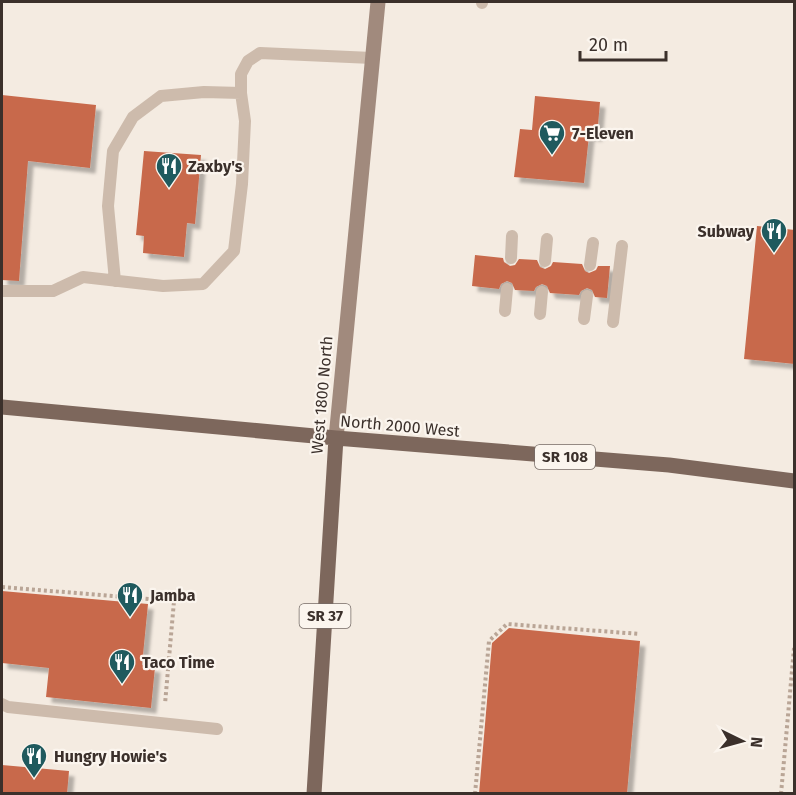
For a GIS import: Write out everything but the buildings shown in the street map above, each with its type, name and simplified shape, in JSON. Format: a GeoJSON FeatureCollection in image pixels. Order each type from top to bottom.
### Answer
{"type":"FeatureCollection","features":[{"type":"Feature","properties":{"kind":"main road","name":"West 1800 North"},"geometry":{"type":"LineString","coordinates":[[314,794],[336,438],[378,2]]}},
{"type":"Feature","properties":{"kind":"main road","name":"North 2000 West"},"geometry":{"type":"LineString","coordinates":[[2,407],[336,438],[669,465],[795,481]]}},
{"type":"Feature","properties":{"kind":"lane"},"geometry":{"type":"LineString","coordinates":[[2,291],[53,291],[83,277],[163,286],[203,284],[234,251],[242,184],[245,121],[241,74],[248,61],[260,53],[372,58]]}},
{"type":"Feature","properties":{"kind":"lane"},"geometry":{"type":"LineString","coordinates":[[115,281],[108,206],[113,151],[133,117],[160,96],[204,92],[241,93]]}},
{"type":"Feature","properties":{"kind":"lane"},"geometry":{"type":"LineString","coordinates":[[511,258],[512,236]]}},
{"type":"Feature","properties":{"kind":"lane"},"geometry":{"type":"LineString","coordinates":[[545,261],[547,239]]}},
{"type":"Feature","properties":{"kind":"lane"},"geometry":{"type":"LineString","coordinates":[[590,265],[593,243]]}},
{"type":"Feature","properties":{"kind":"lane"},"geometry":{"type":"LineString","coordinates":[[613,322],[622,246]]}},
{"type":"Feature","properties":{"kind":"lane"},"geometry":{"type":"LineString","coordinates":[[505,311],[507,289]]}},
{"type":"Feature","properties":{"kind":"lane"},"geometry":{"type":"LineString","coordinates":[[540,314],[542,292]]}},
{"type":"Feature","properties":{"kind":"lane"},"geometry":{"type":"LineString","coordinates":[[584,319],[587,296]]}},
{"type":"Feature","properties":{"kind":"lane"},"geometry":{"type":"LineString","coordinates":[[2,704],[8,707],[216,729]]}},
{"type":"Feature","properties":{"kind":"path"},"geometry":{"type":"LineString","coordinates":[[2,587],[174,601],[163,723]]}},
{"type":"Feature","properties":{"kind":"path"},"geometry":{"type":"LineString","coordinates":[[475,794],[489,641],[507,624],[640,634]]}},
{"type":"Feature","properties":{"kind":"path"},"geometry":{"type":"LineString","coordinates":[[782,794],[795,648]]}},
{"type":"Feature","properties":{"kind":"place","name":"7-Eleven"},"geometry":{"type":"Point","coordinates":[552,156]}},
{"type":"Feature","properties":{"kind":"place","name":"Zaxby's"},"geometry":{"type":"Point","coordinates":[169,189]}},
{"type":"Feature","properties":{"kind":"place","name":"Subway"},"geometry":{"type":"Point","coordinates":[774,254]}},
{"type":"Feature","properties":{"kind":"place","name":"Jamba"},"geometry":{"type":"Point","coordinates":[130,618]}},
{"type":"Feature","properties":{"kind":"place","name":"Taco Time"},"geometry":{"type":"Point","coordinates":[122,685]}},
{"type":"Feature","properties":{"kind":"place","name":"Hungry Howie's"},"geometry":{"type":"Point","coordinates":[34,779]}}]}
